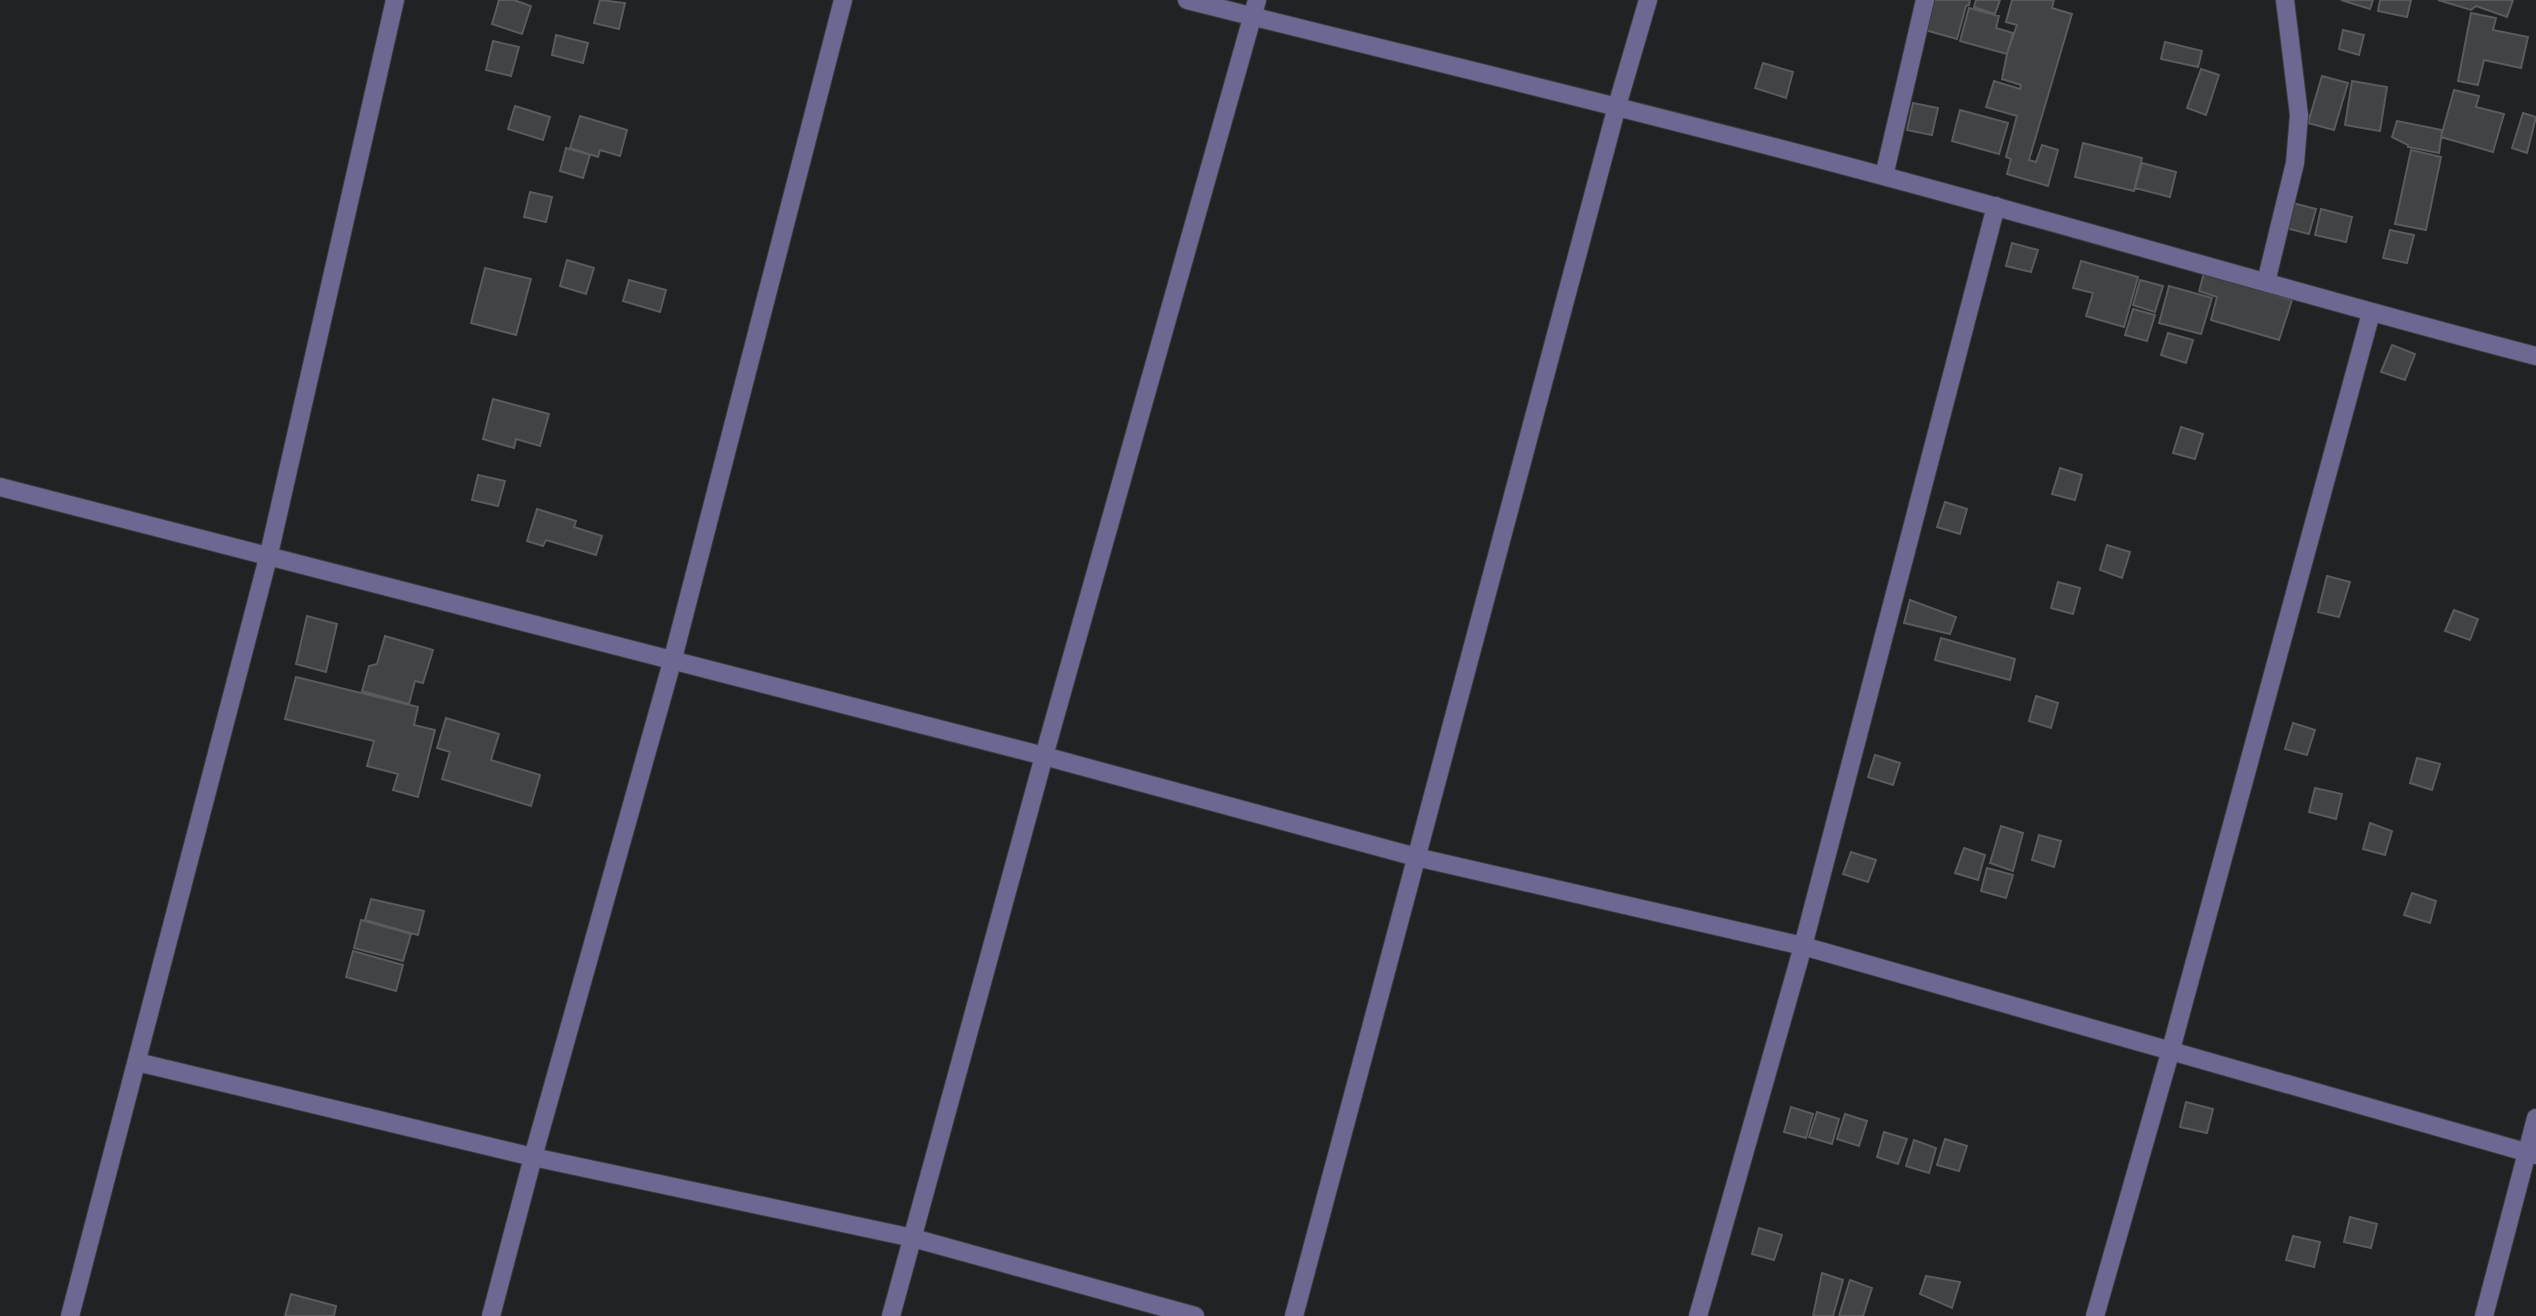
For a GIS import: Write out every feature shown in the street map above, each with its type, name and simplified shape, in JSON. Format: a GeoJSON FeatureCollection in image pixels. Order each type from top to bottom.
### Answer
{"type":"FeatureCollection","features":[{"type":"Feature","properties":{"kind":"street"},"geometry":{"type":"LineString","coordinates":[[70,1316],[269,554],[395,0]]}},
{"type":"Feature","properties":{"kind":"street"},"geometry":{"type":"LineString","coordinates":[[491,1316],[672,662],[842,0]]}},
{"type":"Feature","properties":{"kind":"street"},"geometry":{"type":"LineString","coordinates":[[1187,0],[1255,8],[1996,206],[2371,313],[2536,356]]}},
{"type":"Feature","properties":{"kind":"street"},"geometry":{"type":"LineString","coordinates":[[1294,1316],[1617,106],[1648,0]]}},
{"type":"Feature","properties":{"kind":"street"},"geometry":{"type":"LineString","coordinates":[[1884,176],[1925,0]]}},
{"type":"Feature","properties":{"kind":"street"},"geometry":{"type":"LineString","coordinates":[[2266,282],[2295,163],[2299,115],[2285,0]]}},
{"type":"Feature","properties":{"kind":"street"},"geometry":{"type":"LineString","coordinates":[[891,1316],[1044,756],[1255,8]]}},
{"type":"Feature","properties":{"kind":"street"},"geometry":{"type":"LineString","coordinates":[[1698,1316],[1802,946],[1996,206]]}},
{"type":"Feature","properties":{"kind":"street"},"geometry":{"type":"LineString","coordinates":[[2095,1316],[2170,1052],[2371,313]]}},
{"type":"Feature","properties":{"kind":"street"},"geometry":{"type":"LineString","coordinates":[[0,487],[269,554],[672,662],[1044,756],[1416,857],[1802,946],[2531,1154]]}},
{"type":"Feature","properties":{"kind":"street"},"geometry":{"type":"LineString","coordinates":[[137,1062],[533,1157],[913,1238],[1195,1316]]}},
{"type":"Feature","properties":{"kind":"street"},"geometry":{"type":"LineString","coordinates":[[2484,1316],[2531,1154],[2536,1118]]}},
{"type":"Feature","properties":{"kind":"building"},"geometry":{"type":"Polygon","coordinates":[[[499,0],[514,0],[531,6],[522,34],[492,24],[499,0]]]}},
{"type":"Feature","properties":{"kind":"building"},"geometry":{"type":"Polygon","coordinates":[[[600,0],[625,3],[619,29],[594,23],[600,0]]]}},
{"type":"Feature","properties":{"kind":"building"},"geometry":{"type":"Polygon","coordinates":[[[1934,0],[1970,0],[1957,39],[1925,30],[1934,0]]]}},
{"type":"Feature","properties":{"kind":"building"},"geometry":{"type":"Polygon","coordinates":[[[1976,0],[2000,0],[1995,14],[1974,7],[1976,0]]]}},
{"type":"Feature","properties":{"kind":"building"},"geometry":{"type":"Polygon","coordinates":[[[2012,0],[2054,0],[2052,8],[2072,14],[2029,160],[2036,162],[2042,145],[2058,150],[2048,186],[2007,174],[2011,159],[2006,157],[2017,116],[1986,107],[1994,81],[2020,89],[2021,85],[2002,79],[2017,25],[2006,22],[2012,0]]]}},
{"type":"Feature","properties":{"kind":"building"},"geometry":{"type":"Polygon","coordinates":[[[2341,0],[2373,0],[2370,9],[2341,0]]]}},
{"type":"Feature","properties":{"kind":"building"},"geometry":{"type":"Polygon","coordinates":[[[2380,0],[2411,0],[2407,17],[2378,11],[2380,0]]]}},
{"type":"Feature","properties":{"kind":"building"},"geometry":{"type":"Polygon","coordinates":[[[2438,0],[2513,0],[2507,17],[2476,6],[2471,10],[2438,0]]]}},
{"type":"Feature","properties":{"kind":"building"},"geometry":{"type":"Polygon","coordinates":[[[1969,8],[1999,16],[1996,28],[2013,33],[2007,54],[1960,41],[1969,8]]]}},
{"type":"Feature","properties":{"kind":"building"},"geometry":{"type":"Polygon","coordinates":[[[2471,13],[2496,18],[2493,30],[2528,37],[2521,68],[2484,60],[2478,85],[2458,81],[2471,13]]]}},
{"type":"Feature","properties":{"kind":"building"},"geometry":{"type":"Polygon","coordinates":[[[2343,30],[2364,35],[2359,55],[2339,49],[2343,30]]]}},
{"type":"Feature","properties":{"kind":"building"},"geometry":{"type":"Polygon","coordinates":[[[556,35],[588,43],[583,63],[552,55],[556,35]]]}},
{"type":"Feature","properties":{"kind":"building"},"geometry":{"type":"Polygon","coordinates":[[[493,41],[519,47],[511,76],[486,70],[493,41]]]}},
{"type":"Feature","properties":{"kind":"building"},"geometry":{"type":"Polygon","coordinates":[[[2165,42],[2202,51],[2198,67],[2161,59],[2165,42]]]}},
{"type":"Feature","properties":{"kind":"building"},"geometry":{"type":"Polygon","coordinates":[[[1763,63],[1793,72],[1786,98],[1755,88],[1763,63]]]}},
{"type":"Feature","properties":{"kind":"building"},"geometry":{"type":"Polygon","coordinates":[[[2201,69],[2219,75],[2206,115],[2187,108],[2201,69]]]}},
{"type":"Feature","properties":{"kind":"building"},"geometry":{"type":"Polygon","coordinates":[[[2322,76],[2348,83],[2334,130],[2308,123],[2322,76]]]}},
{"type":"Feature","properties":{"kind":"building"},"geometry":{"type":"Polygon","coordinates":[[[2352,81],[2387,87],[2380,131],[2345,125],[2352,81]]]}},
{"type":"Feature","properties":{"kind":"building"},"geometry":{"type":"Polygon","coordinates":[[[2454,90],[2479,96],[2476,107],[2504,114],[2493,152],[2441,137],[2454,90]]]}},
{"type":"Feature","properties":{"kind":"building"},"geometry":{"type":"Polygon","coordinates":[[[1913,103],[1938,108],[1932,135],[1907,130],[1913,103]]]}},
{"type":"Feature","properties":{"kind":"building"},"geometry":{"type":"Polygon","coordinates":[[[515,106],[550,117],[543,140],[508,129],[515,106]]]}},
{"type":"Feature","properties":{"kind":"building"},"geometry":{"type":"Polygon","coordinates":[[[1960,110],[2008,123],[1999,154],[1952,141],[1960,110]]]}},
{"type":"Feature","properties":{"kind":"building"},"geometry":{"type":"Polygon","coordinates":[[[2523,113],[2536,117],[2527,153],[2512,148],[2523,113]]]}},
{"type":"Feature","properties":{"kind":"building"},"geometry":{"type":"Polygon","coordinates":[[[580,116],[627,130],[620,156],[600,150],[598,157],[570,148],[580,116]]]}},
{"type":"Feature","properties":{"kind":"building"},"geometry":{"type":"Polygon","coordinates":[[[2397,121],[2442,130],[2439,153],[2408,147],[2392,137],[2397,121]]]}},
{"type":"Feature","properties":{"kind":"building"},"geometry":{"type":"Polygon","coordinates":[[[2083,143],[2142,158],[2134,191],[2075,177],[2083,143]]]}},
{"type":"Feature","properties":{"kind":"building"},"geometry":{"type":"Polygon","coordinates":[[[566,148],[590,155],[583,178],[560,171],[566,148]]]}},
{"type":"Feature","properties":{"kind":"building"},"geometry":{"type":"Polygon","coordinates":[[[2411,150],[2441,157],[2426,230],[2395,224],[2411,150]]]}},
{"type":"Feature","properties":{"kind":"building"},"geometry":{"type":"Polygon","coordinates":[[[2142,163],[2176,172],[2170,197],[2135,188],[2142,163]]]}},
{"type":"Feature","properties":{"kind":"building"},"geometry":{"type":"Polygon","coordinates":[[[530,192],[552,197],[546,222],[524,217],[530,192]]]}},
{"type":"Feature","properties":{"kind":"building"},"geometry":{"type":"Polygon","coordinates":[[[2289,202],[2316,209],[2309,234],[2282,227],[2289,202]]]}},
{"type":"Feature","properties":{"kind":"building"},"geometry":{"type":"Polygon","coordinates":[[[2321,209],[2352,217],[2346,242],[2315,235],[2321,209]]]}},
{"type":"Feature","properties":{"kind":"building"},"geometry":{"type":"Polygon","coordinates":[[[2390,230],[2414,235],[2407,263],[2383,258],[2390,230]]]}},
{"type":"Feature","properties":{"kind":"building"},"geometry":{"type":"Polygon","coordinates":[[[2012,243],[2038,250],[2031,272],[2006,266],[2012,243]]]}},
{"type":"Feature","properties":{"kind":"building"},"geometry":{"type":"Polygon","coordinates":[[[567,260],[594,268],[586,294],[560,286],[567,260]]]}},
{"type":"Feature","properties":{"kind":"building"},"geometry":{"type":"Polygon","coordinates":[[[2081,261],[2138,277],[2124,327],[2086,316],[2093,293],[2073,288],[2081,261]]]}},
{"type":"Feature","properties":{"kind":"building"},"geometry":{"type":"Polygon","coordinates":[[[485,268],[531,279],[516,335],[471,323],[485,268]]]}},
{"type":"Feature","properties":{"kind":"building"},"geometry":{"type":"Polygon","coordinates":[[[2204,273],[2292,300],[2279,340],[2211,320],[2217,297],[2199,291],[2204,273]]]}},
{"type":"Feature","properties":{"kind":"building"},"geometry":{"type":"Polygon","coordinates":[[[629,280],[666,290],[660,312],[623,301],[629,280]]]}},
{"type":"Feature","properties":{"kind":"building"},"geometry":{"type":"Polygon","coordinates":[[[2140,280],[2163,286],[2155,312],[2133,305],[2140,280]]]}},
{"type":"Feature","properties":{"kind":"building"},"geometry":{"type":"Polygon","coordinates":[[[2169,286],[2212,298],[2201,334],[2159,323],[2169,286]]]}},
{"type":"Feature","properties":{"kind":"building"},"geometry":{"type":"Polygon","coordinates":[[[2133,309],[2155,315],[2147,341],[2125,335],[2133,309]]]}},
{"type":"Feature","properties":{"kind":"building"},"geometry":{"type":"Polygon","coordinates":[[[2168,333],[2193,340],[2186,363],[2161,355],[2168,333]]]}},
{"type":"Feature","properties":{"kind":"building"},"geometry":{"type":"Polygon","coordinates":[[[2392,345],[2415,354],[2405,380],[2381,372],[2392,345]]]}},
{"type":"Feature","properties":{"kind":"building"},"geometry":{"type":"Polygon","coordinates":[[[493,399],[549,414],[540,446],[516,439],[514,448],[483,439],[493,399]]]}},
{"type":"Feature","properties":{"kind":"building"},"geometry":{"type":"Polygon","coordinates":[[[2181,427],[2203,434],[2195,459],[2173,453],[2181,427]]]}},
{"type":"Feature","properties":{"kind":"building"},"geometry":{"type":"Polygon","coordinates":[[[2060,468],[2082,475],[2075,500],[2052,494],[2060,468]]]}},
{"type":"Feature","properties":{"kind":"building"},"geometry":{"type":"Polygon","coordinates":[[[478,475],[505,481],[498,506],[472,500],[478,475]]]}},
{"type":"Feature","properties":{"kind":"building"},"geometry":{"type":"Polygon","coordinates":[[[1945,502],[1967,509],[1960,534],[1937,527],[1945,502]]]}},
{"type":"Feature","properties":{"kind":"building"},"geometry":{"type":"Polygon","coordinates":[[[537,509],[576,521],[574,527],[602,536],[596,555],[546,540],[543,546],[527,541],[537,509]]]}},
{"type":"Feature","properties":{"kind":"building"},"geometry":{"type":"Polygon","coordinates":[[[2107,545],[2130,552],[2122,578],[2100,570],[2107,545]]]}},
{"type":"Feature","properties":{"kind":"building"},"geometry":{"type":"Polygon","coordinates":[[[2327,576],[2350,582],[2339,617],[2318,612],[2327,576]]]}},
{"type":"Feature","properties":{"kind":"building"},"geometry":{"type":"Polygon","coordinates":[[[2058,582],[2080,588],[2073,614],[2051,608],[2058,582]]]}},
{"type":"Feature","properties":{"kind":"building"},"geometry":{"type":"Polygon","coordinates":[[[1910,600],[1956,617],[1950,634],[1904,623],[1910,600]]]}},
{"type":"Feature","properties":{"kind":"building"},"geometry":{"type":"Polygon","coordinates":[[[2454,610],[2478,619],[2470,640],[2445,631],[2454,610]]]}},
{"type":"Feature","properties":{"kind":"building"},"geometry":{"type":"Polygon","coordinates":[[[307,616],[337,624],[326,672],[296,664],[307,616]]]}},
{"type":"Feature","properties":{"kind":"building"},"geometry":{"type":"Polygon","coordinates":[[[385,636],[433,650],[423,683],[415,681],[409,704],[362,691],[369,666],[377,664],[385,636]]]}},
{"type":"Feature","properties":{"kind":"building"},"geometry":{"type":"Polygon","coordinates":[[[1941,638],[2015,659],[2010,680],[1935,660],[1941,638]]]}},
{"type":"Feature","properties":{"kind":"building"},"geometry":{"type":"Polygon","coordinates":[[[296,677],[418,707],[414,725],[435,730],[418,797],[393,790],[398,774],[367,766],[374,741],[285,719],[296,677]]]}},
{"type":"Feature","properties":{"kind":"building"},"geometry":{"type":"Polygon","coordinates":[[[2036,696],[2058,703],[2051,728],[2029,721],[2036,696]]]}},
{"type":"Feature","properties":{"kind":"building"},"geometry":{"type":"Polygon","coordinates":[[[446,718],[499,734],[491,760],[540,775],[531,806],[442,779],[450,752],[437,748],[446,718]]]}},
{"type":"Feature","properties":{"kind":"building"},"geometry":{"type":"Polygon","coordinates":[[[2293,723],[2315,730],[2307,755],[2285,749],[2293,723]]]}},
{"type":"Feature","properties":{"kind":"building"},"geometry":{"type":"Polygon","coordinates":[[[1875,755],[1900,763],[1893,785],[1868,777],[1875,755]]]}},
{"type":"Feature","properties":{"kind":"building"},"geometry":{"type":"Polygon","coordinates":[[[2417,758],[2440,764],[2432,790],[2410,783],[2417,758]]]}},
{"type":"Feature","properties":{"kind":"building"},"geometry":{"type":"Polygon","coordinates":[[[2315,788],[2342,794],[2336,819],[2309,812],[2315,788]]]}},
{"type":"Feature","properties":{"kind":"building"},"geometry":{"type":"Polygon","coordinates":[[[2370,823],[2392,831],[2385,855],[2363,849],[2370,823]]]}},
{"type":"Feature","properties":{"kind":"building"},"geometry":{"type":"Polygon","coordinates":[[[2001,826],[2023,833],[2013,871],[1990,863],[2001,826]]]}},
{"type":"Feature","properties":{"kind":"building"},"geometry":{"type":"Polygon","coordinates":[[[2039,835],[2061,841],[2054,867],[2032,860],[2039,835]]]}},
{"type":"Feature","properties":{"kind":"building"},"geometry":{"type":"Polygon","coordinates":[[[1964,848],[1985,855],[1978,880],[1955,873],[1964,848]]]}},
{"type":"Feature","properties":{"kind":"building"},"geometry":{"type":"Polygon","coordinates":[[[1851,852],[1876,860],[1868,882],[1843,874],[1851,852]]]}},
{"type":"Feature","properties":{"kind":"building"},"geometry":{"type":"Polygon","coordinates":[[[1987,868],[2013,875],[2006,898],[1981,891],[1987,868]]]}},
{"type":"Feature","properties":{"kind":"building"},"geometry":{"type":"Polygon","coordinates":[[[2412,893],[2436,901],[2430,923],[2404,915],[2412,893]]]}},
{"type":"Feature","properties":{"kind":"building"},"geometry":{"type":"Polygon","coordinates":[[[371,899],[424,911],[418,935],[365,920],[371,899]]]}},
{"type":"Feature","properties":{"kind":"building"},"geometry":{"type":"Polygon","coordinates":[[[361,920],[411,934],[403,961],[354,948],[361,920]]]}},
{"type":"Feature","properties":{"kind":"building"},"geometry":{"type":"Polygon","coordinates":[[[353,951],[403,965],[396,991],[346,977],[353,951]]]}},
{"type":"Feature","properties":{"kind":"building"},"geometry":{"type":"Polygon","coordinates":[[[2186,1102],[2213,1109],[2207,1133],[2180,1127],[2186,1102]]]}},
{"type":"Feature","properties":{"kind":"building"},"geometry":{"type":"Polygon","coordinates":[[[1791,1107],[1813,1114],[1806,1138],[1784,1132],[1791,1107]]]}},
{"type":"Feature","properties":{"kind":"building"},"geometry":{"type":"Polygon","coordinates":[[[1817,1112],[1839,1119],[1832,1144],[1809,1137],[1817,1112]]]}},
{"type":"Feature","properties":{"kind":"building"},"geometry":{"type":"Polygon","coordinates":[[[1845,1114],[1867,1121],[1859,1146],[1837,1139],[1845,1114]]]}},
{"type":"Feature","properties":{"kind":"building"},"geometry":{"type":"Polygon","coordinates":[[[1884,1132],[1907,1139],[1898,1164],[1877,1157],[1884,1132]]]}},
{"type":"Feature","properties":{"kind":"building"},"geometry":{"type":"Polygon","coordinates":[[[1945,1139],[1967,1146],[1959,1171],[1937,1165],[1945,1139]]]}},
{"type":"Feature","properties":{"kind":"building"},"geometry":{"type":"Polygon","coordinates":[[[1914,1140],[1936,1148],[1929,1173],[1906,1166],[1914,1140]]]}},
{"type":"Feature","properties":{"kind":"building"},"geometry":{"type":"Polygon","coordinates":[[[2350,1217],[2377,1224],[2371,1248],[2344,1242],[2350,1217]]]}},
{"type":"Feature","properties":{"kind":"building"},"geometry":{"type":"Polygon","coordinates":[[[1759,1228],[1782,1235],[1774,1260],[1752,1254],[1759,1228]]]}},
{"type":"Feature","properties":{"kind":"building"},"geometry":{"type":"Polygon","coordinates":[[[2293,1236],[2320,1242],[2314,1267],[2286,1260],[2293,1236]]]}},
{"type":"Feature","properties":{"kind":"building"},"geometry":{"type":"Polygon","coordinates":[[[1822,1273],[1843,1280],[1833,1316],[1813,1316],[1822,1273]]]}},
{"type":"Feature","properties":{"kind":"building"},"geometry":{"type":"Polygon","coordinates":[[[1926,1276],[1960,1282],[1952,1308],[1920,1294],[1926,1276]]]}},
{"type":"Feature","properties":{"kind":"building"},"geometry":{"type":"Polygon","coordinates":[[[1850,1280],[1872,1288],[1863,1316],[1839,1316],[1850,1280]]]}},
{"type":"Feature","properties":{"kind":"building"},"geometry":{"type":"Polygon","coordinates":[[[291,1294],[336,1306],[334,1316],[285,1316],[291,1294]]]}}]}
